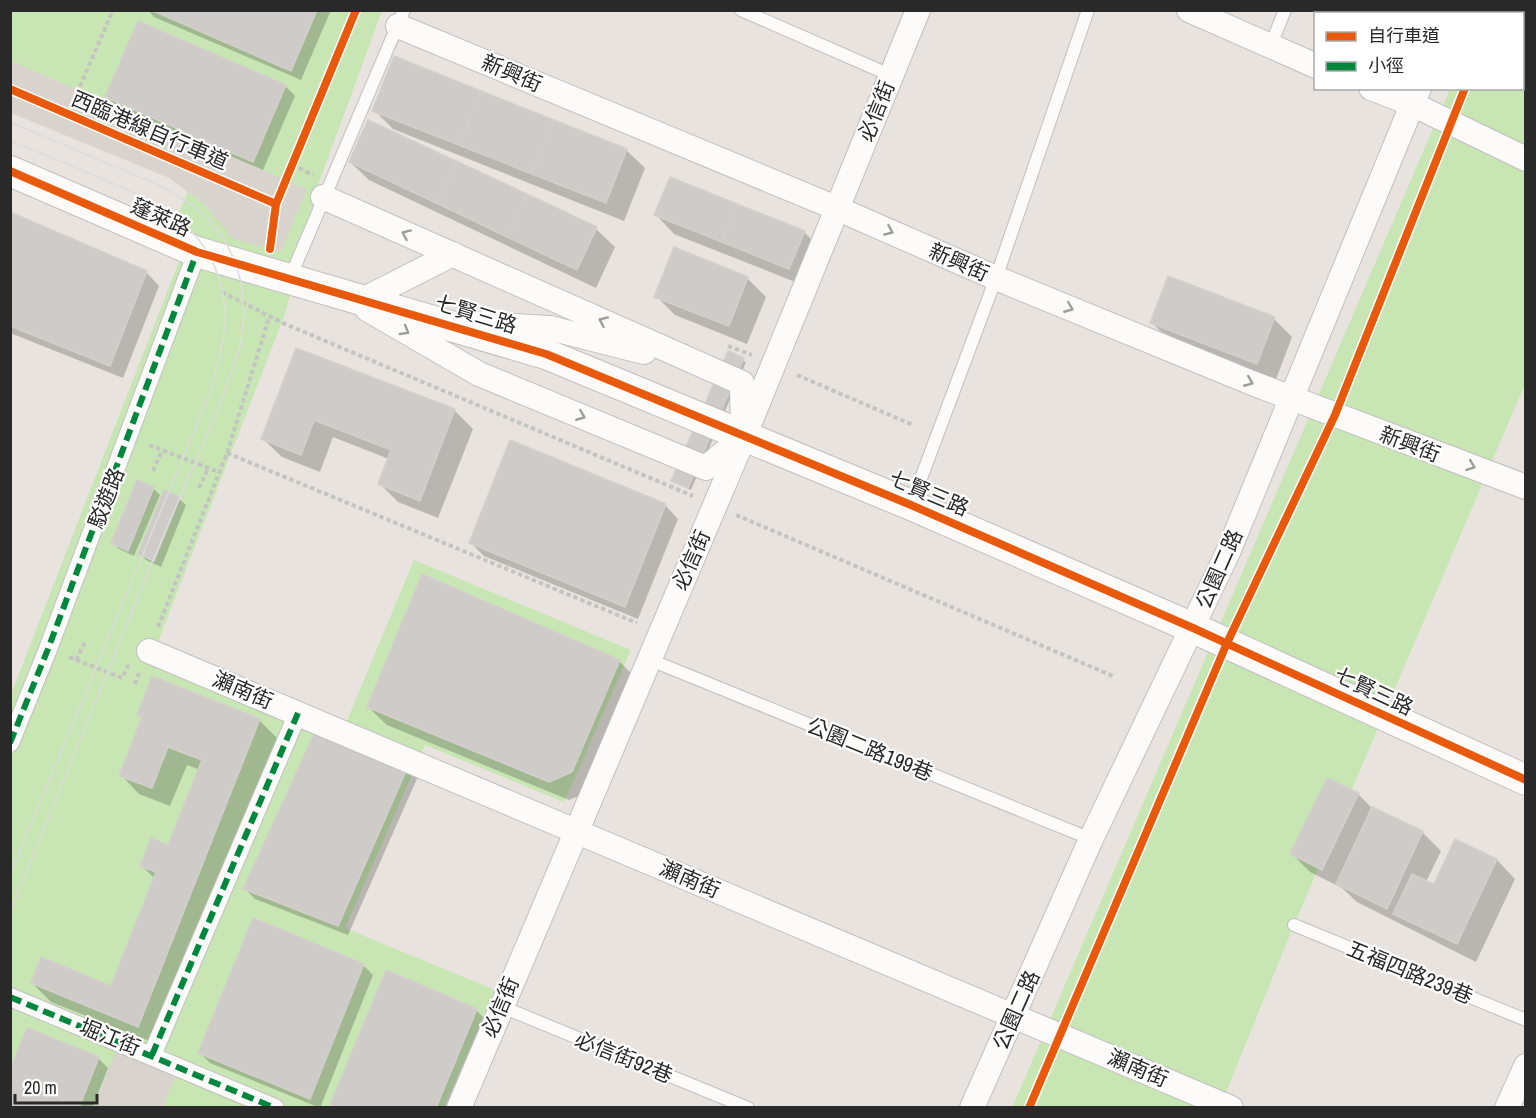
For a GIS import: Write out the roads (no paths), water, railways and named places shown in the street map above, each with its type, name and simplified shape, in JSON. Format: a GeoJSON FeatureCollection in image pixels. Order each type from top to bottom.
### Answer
{"type":"FeatureCollection","features":[{"type":"Feature","properties":{"kind":"street","name":"必信街"},"geometry":{"type":"LineString","coordinates":[[459,1107],[500,1006],[744,437],[918,10]]}},
{"type":"Feature","properties":{"kind":"street"},"geometry":{"type":"LineString","coordinates":[[1189,10],[1314,65]]}},
{"type":"Feature","properties":{"kind":"street","name":"新興街"},"geometry":{"type":"LineString","coordinates":[[401,18],[996,278],[1293,398],[1526,487]]}},
{"type":"Feature","properties":{"kind":"street"},"geometry":{"type":"LineString","coordinates":[[1382,90],[1415,96],[1526,159]]}},
{"type":"Feature","properties":{"kind":"street","name":"公園二路"},"geometry":{"type":"LineString","coordinates":[[972,1107],[1091,838],[1193,628],[1293,398],[1415,96]]}},
{"type":"Feature","properties":{"kind":"street","name":"蓬萊路"},"geometry":{"type":"LineString","coordinates":[[10,171],[197,252],[296,280]]}},
{"type":"Feature","properties":{"kind":"street","name":"七賢三路"},"geometry":{"type":"LineString","coordinates":[[323,196],[742,383],[744,437]]}},
{"type":"Feature","properties":{"kind":"street","name":"駁遊路"},"geometry":{"type":"LineString","coordinates":[[10,743],[48,650],[197,252]]}},
{"type":"Feature","properties":{"kind":"street","name":"七賢三路"},"geometry":{"type":"LineString","coordinates":[[350,295],[453,254]]}},
{"type":"Feature","properties":{"kind":"street","name":"七賢三路"},"geometry":{"type":"LineString","coordinates":[[296,280],[546,354],[911,505],[1193,628],[1526,780]]}},
{"type":"Feature","properties":{"kind":"street","name":"七賢三路"},"geometry":{"type":"LineString","coordinates":[[350,295],[479,374],[706,468],[744,437]]}},
{"type":"Feature","properties":{"kind":"street","name":"七賢三路"},"geometry":{"type":"LineString","coordinates":[[440,321],[550,328],[711,369]]}},
{"type":"Feature","properties":{"kind":"street","name":"瀨南街"},"geometry":{"type":"LineString","coordinates":[[149,651],[1231,1107]]}},
{"type":"Feature","properties":{"kind":"street"},"geometry":{"type":"LineString","coordinates":[[152,1055],[297,712]]}},
{"type":"Feature","properties":{"kind":"street","name":"堀江街"},"geometry":{"type":"LineString","coordinates":[[10,997],[275,1107]]}},
{"type":"Feature","properties":{"kind":"street"},"geometry":{"type":"LineString","coordinates":[[1507,1107],[1526,1066]]}},
{"type":"Feature","properties":{"kind":"lane"},"geometry":{"type":"LineString","coordinates":[[741,10],[890,75]]}},
{"type":"Feature","properties":{"kind":"lane"},"geometry":{"type":"LineString","coordinates":[[911,505],[996,278],[1088,10]]}},
{"type":"Feature","properties":{"kind":"lane"},"geometry":{"type":"LineString","coordinates":[[1270,47],[1285,10]]}},
{"type":"Feature","properties":{"kind":"lane"},"geometry":{"type":"LineString","coordinates":[[296,280],[323,196],[401,18]]}},
{"type":"Feature","properties":{"kind":"lane","name":"公園二路199巷"},"geometry":{"type":"LineString","coordinates":[[648,659],[1091,838]]}},
{"type":"Feature","properties":{"kind":"lane","name":"五福四路239巷"},"geometry":{"type":"LineString","coordinates":[[1294,925],[1526,1020]]}},
{"type":"Feature","properties":{"kind":"lane","name":"必信街92巷"},"geometry":{"type":"LineString","coordinates":[[500,1006],[748,1107]]}},
{"type":"Feature","properties":{"kind":"tram line"},"geometry":{"type":"LineString","coordinates":[[10,122],[156,184],[187,201],[208,218],[224,239],[236,263],[242,287],[244,315],[240,348],[224,395],[150,567],[10,912]]}},
{"type":"Feature","properties":{"kind":"tram line"},"geometry":{"type":"LineString","coordinates":[[10,141],[146,198],[184,224],[212,259],[220,282],[225,309],[221,350],[211,390],[10,875]]}}]}
